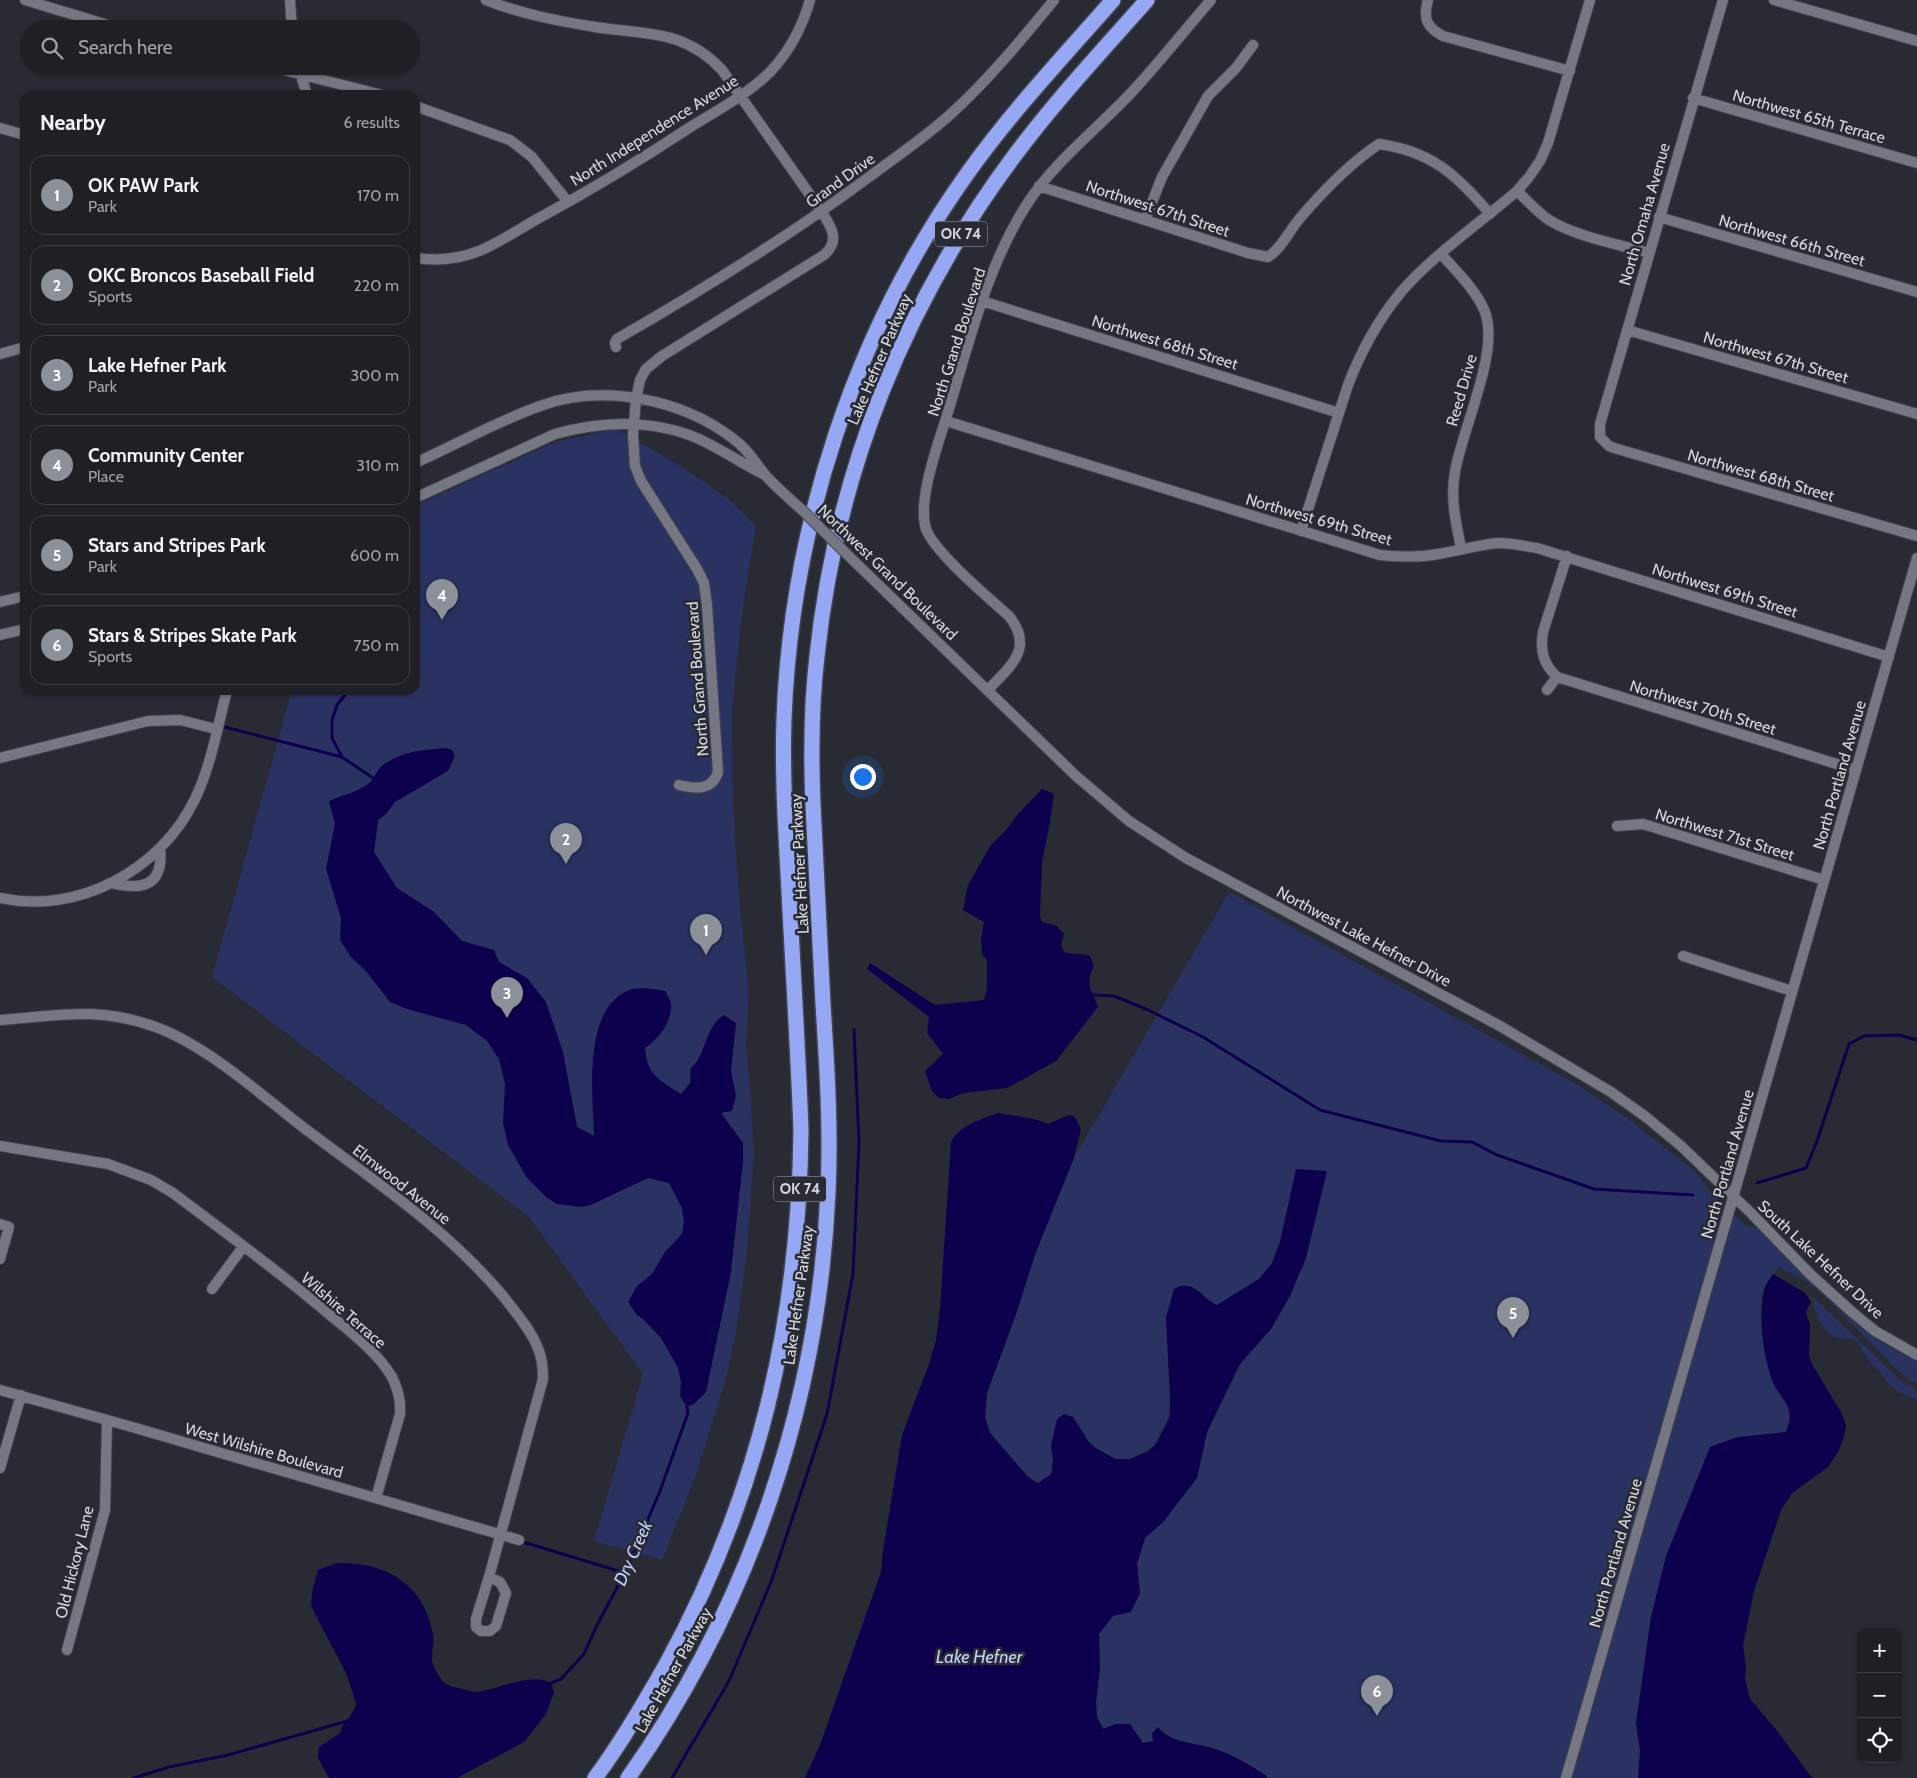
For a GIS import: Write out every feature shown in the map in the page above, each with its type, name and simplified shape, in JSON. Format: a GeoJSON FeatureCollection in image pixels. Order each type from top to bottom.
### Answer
{"type":"FeatureCollection","features":[{"type":"Feature","properties":{"kind":"highway","name":"Lake Hefner Parkway"},"geometry":{"type":"LineString","coordinates":[[595,1778],[654,1686],[704,1591],[721,1551],[749,1472],[772,1392],[780,1355],[792,1280],[797,1230],[801,1130],[784,801],[784,720],[788,653],[799,575],[834,438],[863,361],[881,322],[900,283],[939,215],[967,173],[1002,127],[1113,0]]}},
{"type":"Feature","properties":{"kind":"highway","name":"Lake Hefner Parkway"},"geometry":{"type":"LineString","coordinates":[[628,1778],[650,1747],[699,1664],[718,1627],[760,1530],[789,1441],[815,1322],[826,1233],[829,1153],[828,1085],[812,796],[813,707],[816,657],[824,602],[844,508],[862,442],[888,374],[922,301],[966,225],[1015,154],[1059,100],[1147,0]]}},
{"type":"Feature","properties":{"kind":"street"},"geometry":{"type":"LineString","coordinates":[[25,0],[91,20]]}},
{"type":"Feature","properties":{"kind":"street"},"geometry":{"type":"LineString","coordinates":[[290,0],[291,20]]}},
{"type":"Feature","properties":{"kind":"street"},"geometry":{"type":"LineString","coordinates":[[486,0],[555,20],[597,28],[652,34],[683,42],[712,59],[740,95],[822,212]]}},
{"type":"Feature","properties":{"kind":"street","name":"North Independence Avenue"},"geometry":{"type":"LineString","coordinates":[[420,258],[442,259],[479,251],[653,152],[740,95],[768,74],[786,54],[798,33],[810,0]]}},
{"type":"Feature","properties":{"kind":"street","name":"Grand Drive"},"geometry":{"type":"LineString","coordinates":[[616,347],[617,339],[713,283],[822,212],[927,134],[951,114],[991,74],[1054,0]]}},
{"type":"Feature","properties":{"kind":"street","name":"North Grand Boulevard"},"geometry":{"type":"LineString","coordinates":[[988,690],[1016,658],[1020,636],[1008,616],[937,548],[926,526],[923,508],[946,421],[982,301],[1014,227],[1039,186],[1063,157],[1130,93],[1211,0]]}},
{"type":"Feature","properties":{"kind":"street"},"geometry":{"type":"LineString","coordinates":[[1428,0],[1425,18],[1427,24],[1435,32],[1570,72]]}},
{"type":"Feature","properties":{"kind":"street"},"geometry":{"type":"LineString","coordinates":[[1302,531],[1357,362],[1375,329],[1402,291],[1441,254],[1517,191],[1540,161],[1548,143],[1590,0]]}},
{"type":"Feature","properties":{"kind":"street","name":"North Omaha Avenue"},"geometry":{"type":"LineString","coordinates":[[1600,437],[1600,424],[1722,0]]}},
{"type":"Feature","properties":{"kind":"street"},"geometry":{"type":"LineString","coordinates":[[1774,0],[1917,41]]}},
{"type":"Feature","properties":{"kind":"street"},"geometry":{"type":"LineString","coordinates":[[1145,220],[1162,177],[1208,96],[1236,68],[1253,45]]}},
{"type":"Feature","properties":{"kind":"street"},"geometry":{"type":"LineString","coordinates":[[301,75],[305,90]]}},
{"type":"Feature","properties":{"kind":"street"},"geometry":{"type":"LineString","coordinates":[[316,75],[365,90]]}},
{"type":"Feature","properties":{"kind":"street","name":"Northwest 65th Terrace"},"geometry":{"type":"LineString","coordinates":[[1693,98],[1917,163]]}},
{"type":"Feature","properties":{"kind":"street"},"geometry":{"type":"LineString","coordinates":[[420,108],[510,140],[532,157],[568,202]]}},
{"type":"Feature","properties":{"kind":"street"},"geometry":{"type":"LineString","coordinates":[[0,128],[20,134]]}},
{"type":"Feature","properties":{"kind":"street","name":"Northwest 67th Street"},"geometry":{"type":"LineString","coordinates":[[1039,186],[1268,257],[1278,248],[1294,225],[1323,192],[1352,164],[1379,144],[1396,146],[1428,157],[1440,164],[1467,187],[1490,214]]}},
{"type":"Feature","properties":{"kind":"street"},"geometry":{"type":"LineString","coordinates":[[1517,191],[1556,224],[1649,254]]}},
{"type":"Feature","properties":{"kind":"street","name":"North Grand Boulevard"},"geometry":{"type":"LineString","coordinates":[[680,785],[695,789],[706,787],[713,781],[718,772],[706,593],[697,569],[641,481],[634,466],[636,399],[642,375],[651,364],[829,250],[834,234],[822,212]]}},
{"type":"Feature","properties":{"kind":"street","name":"Northwest 66th Street"},"geometry":{"type":"LineString","coordinates":[[1659,217],[1917,292]]}},
{"type":"Feature","properties":{"kind":"street","name":"Reed Drive"},"geometry":{"type":"LineString","coordinates":[[1441,254],[1474,292],[1486,314],[1489,332],[1486,360],[1458,458],[1453,484],[1455,518],[1461,548]]}},
{"type":"Feature","properties":{"kind":"street","name":"Northwest 68th Street"},"geometry":{"type":"LineString","coordinates":[[982,301],[1339,413]]}},
{"type":"Feature","properties":{"kind":"street","name":"Northwest 67th Street"},"geometry":{"type":"LineString","coordinates":[[1627,330],[1917,414]]}},
{"type":"Feature","properties":{"kind":"street"},"geometry":{"type":"LineString","coordinates":[[0,354],[20,348]]}},
{"type":"Feature","properties":{"kind":"street","name":"Northwest Grand Boulevard"},"geometry":{"type":"LineString","coordinates":[[420,461],[545,404],[589,396],[636,399],[669,405],[714,426],[732,437],[750,452],[766,476]]}},
{"type":"Feature","properties":{"kind":"street","name":"Northwest 69th Street"},"geometry":{"type":"LineString","coordinates":[[946,421],[1380,555],[1403,558],[1500,543],[1537,548],[1568,556],[1888,657]]}},
{"type":"Feature","properties":{"kind":"street","name":"Northwest Grand Boulevard"},"geometry":{"type":"LineString","coordinates":[[420,496],[555,434],[578,428],[608,424],[634,424],[665,428],[697,438],[766,476],[988,690]]}},
{"type":"Feature","properties":{"kind":"street","name":"Northwest 68th Street"},"geometry":{"type":"LineString","coordinates":[[1600,437],[1609,446],[1614,448],[1917,536]]}},
{"type":"Feature","properties":{"kind":"street"},"geometry":{"type":"LineString","coordinates":[[1548,690],[1557,677],[1542,656],[1543,632],[1568,556]]}},
{"type":"Feature","properties":{"kind":"street","name":"North Portland Avenue"},"geometry":{"type":"LineString","coordinates":[[1566,1778],[1917,558]]}},
{"type":"Feature","properties":{"kind":"street"},"geometry":{"type":"LineString","coordinates":[[0,602],[20,597]]}},
{"type":"Feature","properties":{"kind":"street"},"geometry":{"type":"LineString","coordinates":[[0,635],[20,630]]}},
{"type":"Feature","properties":{"kind":"street","name":"Northwest 70th Street"},"geometry":{"type":"LineString","coordinates":[[1557,677],[1856,770]]}},
{"type":"Feature","properties":{"kind":"street","name":"Northwest Lake Hefner Drive"},"geometry":{"type":"LineString","coordinates":[[988,690],[1092,791],[1143,831],[1186,858],[1500,1026],[1585,1075],[1646,1117],[1681,1146],[1734,1197]]}},
{"type":"Feature","properties":{"kind":"street"},"geometry":{"type":"LineString","coordinates":[[0,898],[46,900],[88,893],[112,883],[140,866],[178,828],[194,800],[204,777],[226,695]]}},
{"type":"Feature","properties":{"kind":"street"},"geometry":{"type":"LineString","coordinates":[[0,758],[148,721],[180,720],[216,729]]}},
{"type":"Feature","properties":{"kind":"street","name":"Northwest 71st Street"},"geometry":{"type":"LineString","coordinates":[[1617,826],[1643,824],[1824,880]]}},
{"type":"Feature","properties":{"kind":"street"},"geometry":{"type":"LineString","coordinates":[[112,883],[128,887],[146,885],[160,868],[160,848]]}},
{"type":"Feature","properties":{"kind":"street"},"geometry":{"type":"LineString","coordinates":[[1683,956],[1792,991]]}},
{"type":"Feature","properties":{"kind":"street","name":"Elmwood Avenue"},"geometry":{"type":"LineString","coordinates":[[0,1020],[63,1013],[98,1014],[134,1020],[168,1032],[212,1058],[438,1230],[478,1268],[519,1316],[530,1332],[538,1347],[543,1369],[543,1379],[476,1619],[476,1627],[481,1631],[490,1631],[496,1626],[506,1593],[500,1582],[489,1577]]}},
{"type":"Feature","properties":{"kind":"street","name":"Wilshire Terrace"},"geometry":{"type":"LineString","coordinates":[[0,1146],[85,1159],[130,1171],[151,1180],[173,1193],[244,1247],[312,1299],[352,1333],[380,1361],[392,1377],[401,1402],[400,1414],[376,1498]]}},
{"type":"Feature","properties":{"kind":"street","name":"South Lake Hefner Drive"},"geometry":{"type":"LineString","coordinates":[[1734,1197],[1810,1274],[1852,1312],[1875,1331],[1917,1355]]}},
{"type":"Feature","properties":{"kind":"street"},"geometry":{"type":"LineString","coordinates":[[0,1259],[4,1226]]}},
{"type":"Feature","properties":{"kind":"street"},"geometry":{"type":"LineString","coordinates":[[212,1288],[244,1247]]}},
{"type":"Feature","properties":{"kind":"street","name":"West Wilshire Boulevard"},"geometry":{"type":"LineString","coordinates":[[0,1390],[519,1540]]}},
{"type":"Feature","properties":{"kind":"street"},"geometry":{"type":"LineString","coordinates":[[0,1468],[21,1395]]}},
{"type":"Feature","properties":{"kind":"street","name":"Old Hickory Lane"},"geometry":{"type":"LineString","coordinates":[[67,1650],[105,1510],[107,1421]]}},
{"type":"Feature","properties":{"kind":"shaded area"},"geometry":{"type":"Polygon","coordinates":[[[616,429],[679,465],[726,497],[756,526],[742,613],[732,710],[733,804],[739,898],[749,992],[746,1044],[754,1155],[747,1251],[736,1333],[726,1378],[696,1475],[662,1560],[594,1541],[643,1374],[529,1217],[212,977],[291,695],[420,695],[420,504],[555,442],[616,429]]]}},
{"type":"Feature","properties":{"kind":"shaded area"},"geometry":{"type":"Polygon","coordinates":[[[1229,892],[1578,1085],[1628,1119],[1696,1172],[1711,1193],[1745,1225],[1756,1228],[1851,1320],[1894,1350],[1917,1361],[1917,1383],[1910,1380],[1894,1367],[1822,1294],[1807,1282],[1780,1267],[1773,1274],[1764,1289],[1762,1298],[1761,1321],[1764,1348],[1772,1380],[1788,1408],[1791,1420],[1786,1432],[1738,1437],[1710,1447],[1666,1556],[1651,1617],[1636,1723],[1640,1751],[1638,1778],[1267,1778],[1261,1772],[1229,1754],[1176,1739],[1158,1727],[1153,1742],[1143,1743],[1116,1724],[1103,1729],[1097,1717],[1096,1702],[1100,1668],[1099,1634],[1113,1616],[1140,1593],[1137,1564],[1145,1538],[1164,1521],[1177,1503],[1203,1454],[1207,1432],[1240,1364],[1271,1329],[1315,1218],[1327,1172],[1296,1169],[1280,1242],[1272,1263],[1259,1279],[1217,1305],[1196,1290],[1180,1286],[1166,1317],[1170,1397],[1169,1418],[1153,1447],[1130,1459],[1115,1459],[1088,1442],[1073,1417],[1051,1446],[1053,1459],[1050,1475],[1038,1483],[1017,1466],[990,1433],[985,1417],[987,1393],[1015,1317],[1036,1252],[1074,1158],[1229,892]]]}},
{"type":"Feature","properties":{"kind":"shaded area"},"geometry":{"type":"Polygon","coordinates":[[[1813,1297],[1899,1379],[1917,1390],[1917,1400],[1889,1385],[1879,1371],[1871,1364],[1856,1340],[1838,1338],[1829,1334],[1819,1319],[1814,1307],[1813,1297]]]}},
{"type":"Feature","properties":{"kind":"water"},"geometry":{"type":"Polygon","coordinates":[[[446,748],[452,750],[455,756],[448,771],[395,802],[386,814],[378,820],[374,852],[397,888],[434,912],[462,941],[494,950],[499,962],[527,978],[546,1002],[563,1052],[577,1127],[594,1136],[592,1078],[593,1056],[597,1036],[603,1017],[613,1002],[627,991],[641,988],[651,989],[665,991],[668,996],[671,1012],[667,1024],[655,1040],[645,1048],[646,1057],[656,1076],[681,1094],[690,1083],[691,1068],[700,1056],[713,1026],[724,1015],[736,1023],[731,1071],[736,1096],[732,1111],[721,1113],[743,1143],[743,1161],[731,1272],[706,1392],[694,1404],[687,1407],[680,1396],[681,1382],[678,1368],[661,1338],[637,1315],[628,1302],[637,1286],[652,1274],[665,1252],[682,1234],[684,1222],[682,1208],[669,1183],[648,1178],[591,1205],[582,1207],[557,1204],[546,1197],[527,1178],[508,1145],[503,1123],[505,1084],[499,1059],[487,1041],[466,1025],[407,1009],[390,1002],[366,971],[351,957],[340,940],[341,918],[326,869],[335,824],[329,801],[363,787],[390,760],[413,752],[446,748]]]}},
{"type":"Feature","properties":{"kind":"water"},"geometry":{"type":"Polygon","coordinates":[[[1042,789],[1054,794],[1042,862],[1040,916],[1042,922],[1057,926],[1064,934],[1061,945],[1064,952],[1090,956],[1094,966],[1089,982],[1098,1007],[1056,1061],[1007,1088],[963,1093],[949,1099],[939,1098],[932,1091],[925,1071],[943,1054],[927,1033],[929,1017],[867,969],[870,963],[935,1005],[984,1000],[987,988],[987,960],[982,954],[981,940],[984,922],[963,910],[968,885],[991,845],[1042,789]]]}},
{"type":"Feature","properties":{"kind":"water","name":"Lake Hefner"},"geometry":{"type":"Polygon","coordinates":[[[998,1113],[1034,1119],[1048,1124],[1069,1115],[1074,1116],[1081,1129],[1074,1158],[1036,1252],[1015,1317],[987,1393],[985,1417],[990,1433],[1029,1478],[1038,1483],[1052,1472],[1051,1446],[1057,1419],[1064,1414],[1073,1417],[1094,1447],[1115,1459],[1130,1459],[1147,1452],[1156,1444],[1169,1418],[1170,1410],[1166,1317],[1174,1289],[1181,1286],[1193,1288],[1217,1305],[1259,1279],[1272,1263],[1280,1242],[1296,1169],[1327,1171],[1306,1258],[1290,1296],[1271,1329],[1240,1364],[1207,1432],[1197,1478],[1164,1521],[1145,1538],[1137,1564],[1140,1593],[1131,1612],[1113,1616],[1099,1634],[1100,1668],[1096,1702],[1097,1717],[1103,1729],[1116,1724],[1130,1724],[1143,1743],[1153,1741],[1152,1733],[1158,1727],[1176,1739],[1229,1754],[1261,1772],[1267,1778],[805,1778],[820,1745],[881,1572],[902,1435],[936,1340],[940,1309],[951,1142],[966,1127],[998,1113]]]}},
{"type":"Feature","properties":{"kind":"water"},"geometry":{"type":"Polygon","coordinates":[[[1773,1274],[1804,1292],[1811,1302],[1806,1312],[1810,1325],[1809,1356],[1842,1414],[1846,1425],[1838,1452],[1828,1467],[1792,1493],[1781,1510],[1754,1591],[1743,1645],[1746,1667],[1745,1679],[1750,1699],[1778,1732],[1812,1778],[1638,1778],[1640,1751],[1636,1723],[1651,1617],[1666,1556],[1710,1447],[1738,1437],[1786,1432],[1789,1423],[1789,1409],[1772,1380],[1762,1336],[1762,1301],[1766,1285],[1773,1274]]]}},
{"type":"Feature","properties":{"kind":"water"},"geometry":{"type":"Polygon","coordinates":[[[337,1563],[355,1564],[387,1572],[400,1579],[412,1589],[428,1617],[433,1637],[432,1661],[434,1667],[441,1679],[448,1685],[478,1692],[525,1680],[535,1679],[551,1683],[554,1693],[546,1714],[524,1742],[457,1778],[329,1778],[318,1758],[319,1747],[340,1733],[344,1722],[349,1718],[356,1703],[346,1673],[312,1608],[311,1602],[318,1570],[337,1563]]]}},
{"type":"Feature","properties":{"kind":"waterway"},"geometry":{"type":"LineString","coordinates":[[345,695],[337,705],[332,720],[332,738],[342,757],[373,778]]}},
{"type":"Feature","properties":{"kind":"waterway"},"geometry":{"type":"LineString","coordinates":[[221,726],[342,757]]}},
{"type":"Feature","properties":{"kind":"waterway"},"geometry":{"type":"LineString","coordinates":[[1094,995],[1114,996],[1146,1009],[1203,1037],[1320,1110],[1441,1141],[1472,1142],[1497,1155],[1594,1189],[1693,1195]]}},
{"type":"Feature","properties":{"kind":"waterway"},"geometry":{"type":"LineString","coordinates":[[672,1778],[729,1681],[771,1582],[827,1414],[853,1274],[859,1142],[854,1030]]}},
{"type":"Feature","properties":{"kind":"waterway"},"geometry":{"type":"LineString","coordinates":[[1757,1183],[1806,1168],[1817,1141],[1849,1044],[1864,1036],[1899,1035],[1917,1040]]}},
{"type":"Feature","properties":{"kind":"waterway","name":"Dry Creek"},"geometry":{"type":"LineString","coordinates":[[551,1683],[561,1679],[584,1654],[625,1573],[660,1491],[688,1413],[687,1407]]}},
{"type":"Feature","properties":{"kind":"waterway"},"geometry":{"type":"LineString","coordinates":[[520,1541],[625,1573]]}},
{"type":"Feature","properties":{"kind":"waterway"},"geometry":{"type":"LineString","coordinates":[[134,1778],[169,1767],[228,1755],[344,1722]]}},
{"type":"Feature","properties":{"kind":"place","name":"Community Center"},"geometry":{"type":"Point","coordinates":[442,620]}},
{"type":"Feature","properties":{"kind":"place","name":"OKC Broncos Baseball Field"},"geometry":{"type":"Point","coordinates":[566,864]}},
{"type":"Feature","properties":{"kind":"place","name":"OK PAW Park"},"geometry":{"type":"Point","coordinates":[706,955]}},
{"type":"Feature","properties":{"kind":"place","name":"Lake Hefner Park"},"geometry":{"type":"Point","coordinates":[507,1018]}},
{"type":"Feature","properties":{"kind":"place","name":"Stars and Stripes Park"},"geometry":{"type":"Point","coordinates":[1513,1338]}},
{"type":"Feature","properties":{"kind":"place","name":"Stars & Stripes Skate Park"},"geometry":{"type":"Point","coordinates":[1377,1716]}}]}
